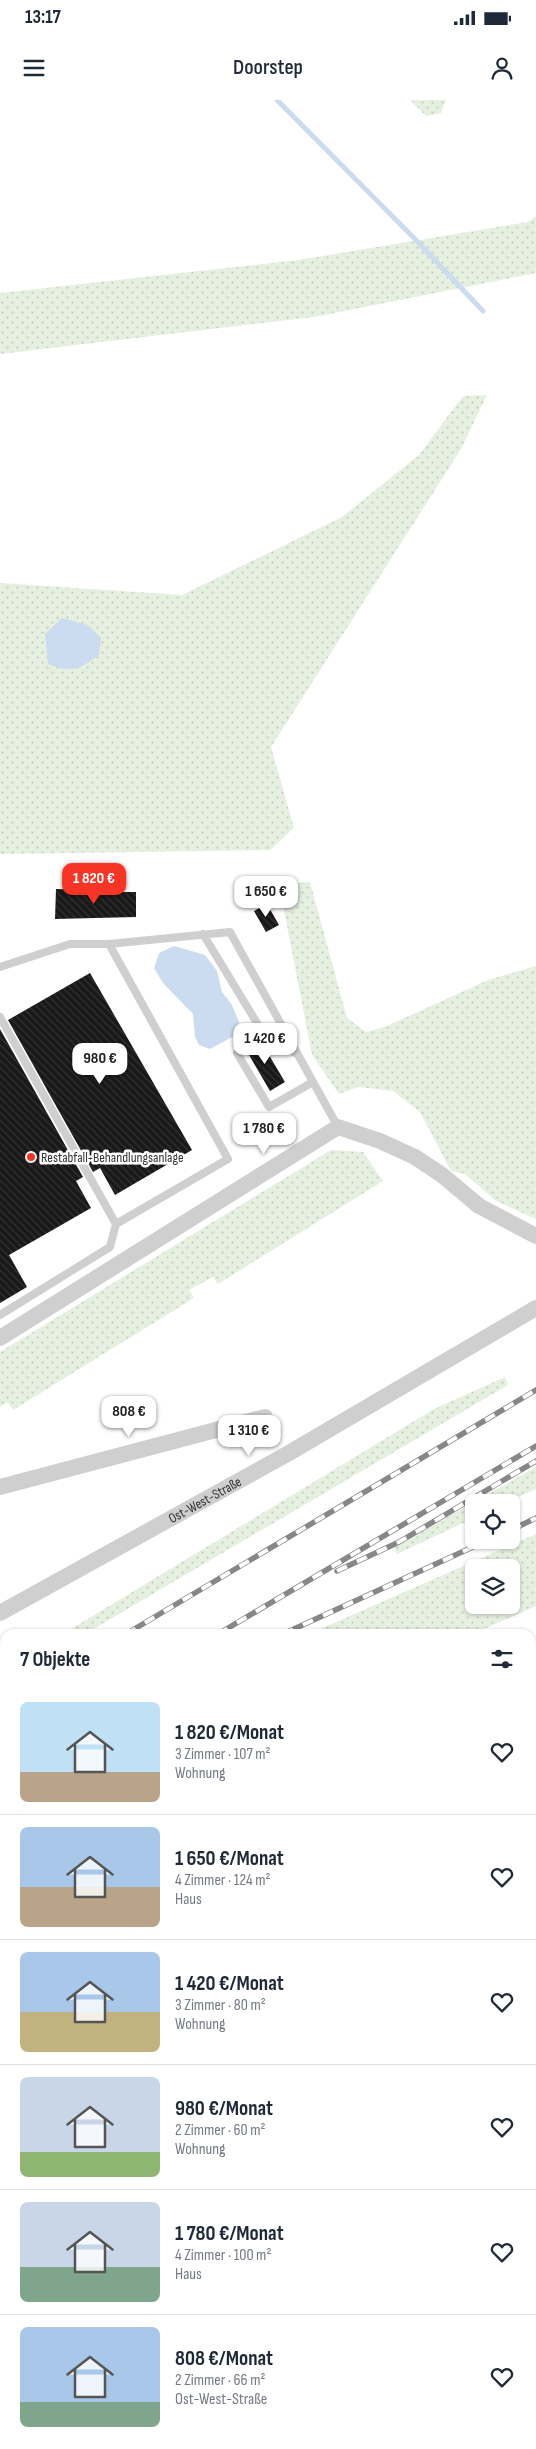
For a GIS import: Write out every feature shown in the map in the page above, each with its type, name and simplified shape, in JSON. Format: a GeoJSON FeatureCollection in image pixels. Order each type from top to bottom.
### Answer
{"type":"FeatureCollection","features":[{"type":"Feature","properties":{"kind":"street"},"geometry":{"type":"LineString","coordinates":[[0,1338],[338,1127],[380,1141],[415,1157],[442,1175],[479,1206],[536,1236]]}},
{"type":"Feature","properties":{"kind":"street","name":"Ost-West-Straße"},"geometry":{"type":"LineString","coordinates":[[0,1613],[281,1458],[536,1308]]}},
{"type":"Feature","properties":{"kind":"street"},"geometry":{"type":"LineString","coordinates":[[0,1487],[265,1417]]}},
{"type":"Feature","properties":{"kind":"lane"},"geometry":{"type":"LineString","coordinates":[[0,967],[70,944],[109,944],[230,932],[338,1127]]}},
{"type":"Feature","properties":{"kind":"lane"},"geometry":{"type":"LineString","coordinates":[[203,934],[260,1028],[298,1055]]}},
{"type":"Feature","properties":{"kind":"lane"},"geometry":{"type":"LineString","coordinates":[[109,944],[228,1159],[116,1224]]}},
{"type":"Feature","properties":{"kind":"lane"},"geometry":{"type":"LineString","coordinates":[[0,1017],[116,1224],[110,1248],[0,1315]]}},
{"type":"Feature","properties":{"kind":"lane"},"geometry":{"type":"LineString","coordinates":[[237,1053],[268,1107],[313,1082]]}},
{"type":"Feature","properties":{"kind":"green space"},"geometry":{"type":"Polygon","coordinates":[[[410,100],[446,100],[441,113],[426,116],[410,100]]]}},
{"type":"Feature","properties":{"kind":"green space"},"geometry":{"type":"Polygon","coordinates":[[[536,216],[536,273],[314,317],[0,354],[0,293],[299,260],[528,222],[536,216]]]}},
{"type":"Feature","properties":{"kind":"green space"},"geometry":{"type":"Polygon","coordinates":[[[487,395],[461,449],[271,747],[294,828],[270,850],[0,854],[0,583],[182,595],[342,517],[419,455],[463,396],[487,395]]]}},
{"type":"Feature","properties":{"kind":"green space"},"geometry":{"type":"Polygon","coordinates":[[[310,882],[347,1018],[366,1032],[387,1026],[488,980],[536,966],[536,1219],[496,1201],[465,1174],[451,1171],[420,1112],[393,1091],[358,1087],[339,1094],[312,1055],[279,884],[310,882]]]}},
{"type":"Feature","properties":{"kind":"green space"},"geometry":{"type":"Polygon","coordinates":[[[331,1150],[363,1152],[383,1181],[218,1284],[213,1277],[189,1290],[194,1298],[13,1410],[8,1402],[0,1407],[0,1352],[331,1150]]]}},
{"type":"Feature","properties":{"kind":"green space"},"geometry":{"type":"Polygon","coordinates":[[[505,1377],[508,1385],[93,1629],[71,1629],[434,1409],[505,1377]]]}},
{"type":"Feature","properties":{"kind":"green space"},"geometry":{"type":"Polygon","coordinates":[[[536,1467],[536,1489],[520,1496],[520,1494],[488,1494],[536,1467]]]}},
{"type":"Feature","properties":{"kind":"green space"},"geometry":{"type":"Polygon","coordinates":[[[465,1507],[465,1522],[397,1554],[394,1547],[465,1507]]]}},
{"type":"Feature","properties":{"kind":"green space"},"geometry":{"type":"Polygon","coordinates":[[[536,1534],[536,1606],[520,1613],[520,1559],[479,1559],[502,1549],[520,1549],[520,1541],[536,1534]]]}},
{"type":"Feature","properties":{"kind":"green space"},"geometry":{"type":"Polygon","coordinates":[[[465,1565],[465,1614],[518,1614],[484,1629],[320,1629],[465,1565]]]}},
{"type":"Feature","properties":{"kind":"water"},"geometry":{"type":"Polygon","coordinates":[[[62,618],[88,625],[101,638],[99,655],[86,664],[75,668],[69,669],[48,664],[45,634],[62,618]]]}},
{"type":"Feature","properties":{"kind":"water"},"geometry":{"type":"Polygon","coordinates":[[[174,946],[205,955],[217,971],[222,992],[232,1005],[239,1022],[234,1036],[210,1049],[199,1045],[195,1037],[193,1014],[163,983],[154,968],[159,953],[174,946]]]}},
{"type":"Feature","properties":{"kind":"building"},"geometry":{"type":"Polygon","coordinates":[[[56,889],[88,890],[88,892],[136,892],[136,917],[55,919],[56,889]]]}},
{"type":"Feature","properties":{"kind":"building"},"geometry":{"type":"Polygon","coordinates":[[[267,904],[279,925],[266,932],[254,911],[267,904]]]}},
{"type":"Feature","properties":{"kind":"building"},"geometry":{"type":"Polygon","coordinates":[[[90,973],[192,1150],[115,1195],[100,1168],[93,1172],[8,1020],[90,973]]]}},
{"type":"Feature","properties":{"kind":"building","name":"Restabfall-Behandlungsanlage"},"geometry":{"type":"Polygon","coordinates":[[[0,1029],[83,1177],[76,1181],[91,1208],[9,1255],[27,1287],[0,1303],[0,1029]]]}},
{"type":"Feature","properties":{"kind":"building"},"geometry":{"type":"Polygon","coordinates":[[[260,1040],[285,1082],[270,1091],[245,1048],[260,1040]]]}},
{"type":"Feature","properties":{"kind":"waterway"},"geometry":{"type":"LineString","coordinates":[[277,100],[414,238],[483,311]]}},
{"type":"Feature","properties":{"kind":"railway"},"geometry":{"type":"LineString","coordinates":[[134,1629],[536,1390]]}},
{"type":"Feature","properties":{"kind":"railway"},"geometry":{"type":"LineString","coordinates":[[226,1629],[536,1446]]}},
{"type":"Feature","properties":{"kind":"railway"},"geometry":{"type":"LineString","coordinates":[[337,1571],[399,1542],[536,1461]]}},
{"type":"Feature","properties":{"kind":"railway"},"geometry":{"type":"LineString","coordinates":[[520,1526],[536,1518]]}},
{"type":"Feature","properties":{"kind":"railway"},"geometry":{"type":"LineString","coordinates":[[294,1629],[468,1549]]}},
{"type":"Feature","properties":{"kind":"place","name":"Restabfall-Behandlungsanlage"},"geometry":{"type":"Point","coordinates":[31,1157]}}]}
